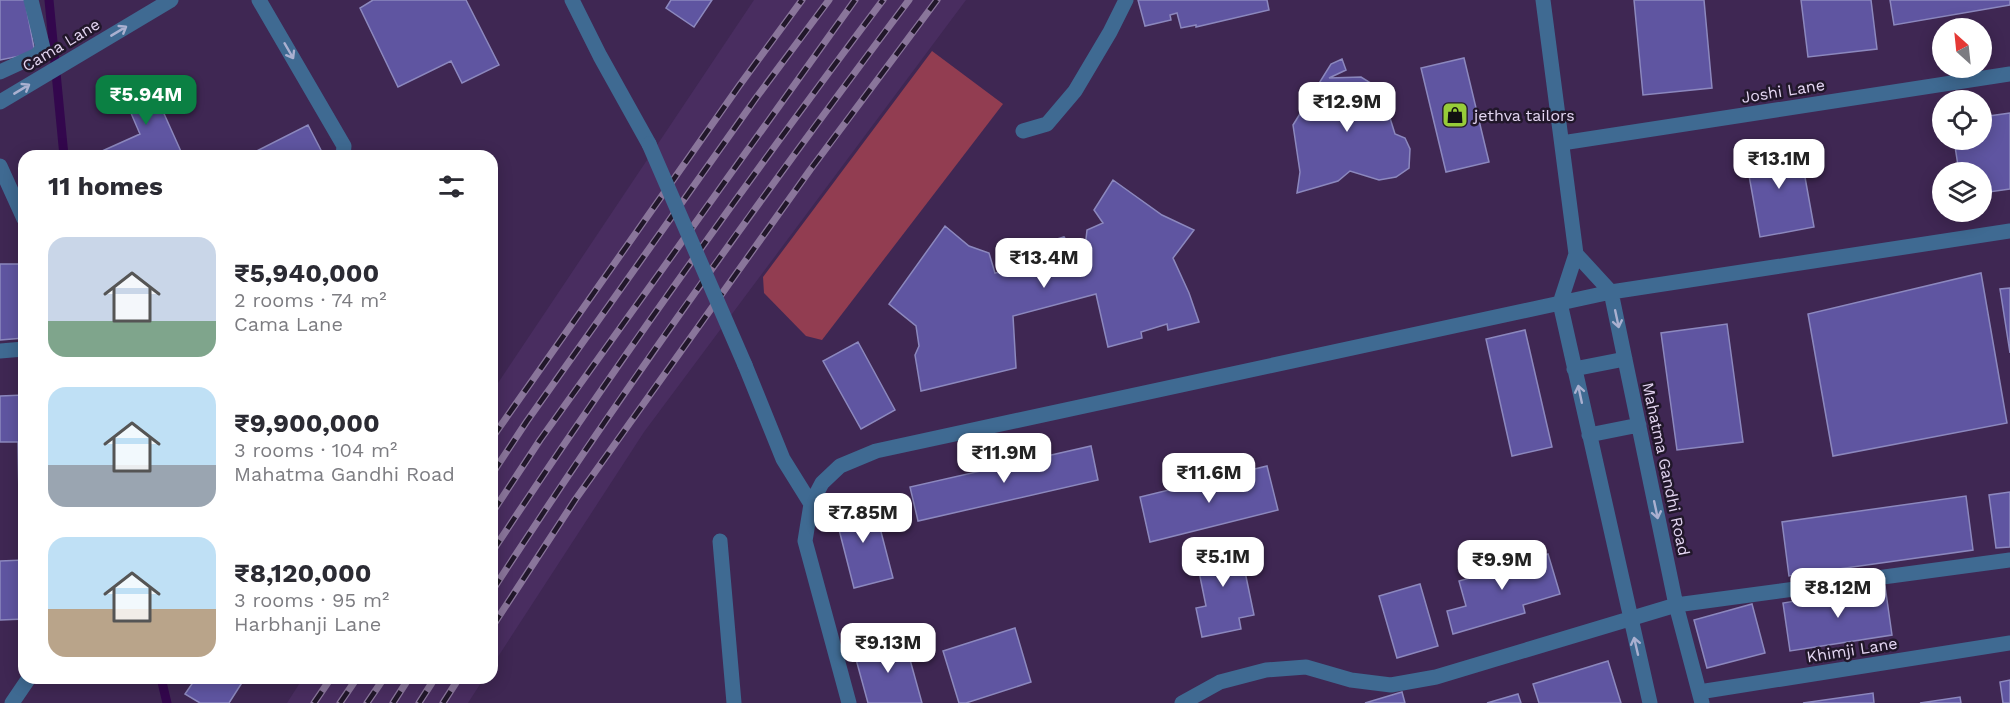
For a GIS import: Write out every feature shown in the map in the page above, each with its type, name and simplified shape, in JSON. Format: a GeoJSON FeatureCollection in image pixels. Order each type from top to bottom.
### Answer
{"type":"FeatureCollection","features":[{"type":"Feature","properties":{"kind":"street"},"geometry":{"type":"LineString","coordinates":[[0,72],[37,55],[43,48],[31,0]]}},
{"type":"Feature","properties":{"kind":"street","name":"Cama Lane"},"geometry":{"type":"LineString","coordinates":[[0,102],[171,0]]}},
{"type":"Feature","properties":{"kind":"street"},"geometry":{"type":"LineString","coordinates":[[260,0],[344,146],[343,150]]}},
{"type":"Feature","properties":{"kind":"street"},"geometry":{"type":"LineString","coordinates":[[572,0],[600,57],[649,144],[745,365],[783,459],[811,504]]}},
{"type":"Feature","properties":{"kind":"street"},"geometry":{"type":"LineString","coordinates":[[1023,131],[1047,124],[1075,91],[1126,0]]}},
{"type":"Feature","properties":{"kind":"street"},"geometry":{"type":"LineString","coordinates":[[1543,0],[1576,254],[1560,303],[1650,703]]}},
{"type":"Feature","properties":{"kind":"street","name":"Joshi Lane"},"geometry":{"type":"LineString","coordinates":[[1562,143],[2010,74]]}},
{"type":"Feature","properties":{"kind":"street"},"geometry":{"type":"LineString","coordinates":[[0,166],[18,206]]}},
{"type":"Feature","properties":{"kind":"street"},"geometry":{"type":"LineString","coordinates":[[849,703],[805,541],[811,504],[822,483],[840,466],[876,451],[1611,292],[2010,231]]}},
{"type":"Feature","properties":{"kind":"street"},"geometry":{"type":"LineString","coordinates":[[1576,254],[1611,292]]}},
{"type":"Feature","properties":{"kind":"street","name":"Mahatma Gandhi Road"},"geometry":{"type":"LineString","coordinates":[[1611,292],[1676,605],[1700,698]]}},
{"type":"Feature","properties":{"kind":"street"},"geometry":{"type":"LineString","coordinates":[[0,351],[18,350]]}},
{"type":"Feature","properties":{"kind":"street"},"geometry":{"type":"LineString","coordinates":[[1574,369],[1625,359]]}},
{"type":"Feature","properties":{"kind":"street"},"geometry":{"type":"LineString","coordinates":[[1589,435],[1639,425]]}},
{"type":"Feature","properties":{"kind":"street"},"geometry":{"type":"LineString","coordinates":[[720,541],[734,703]]}},
{"type":"Feature","properties":{"kind":"street"},"geometry":{"type":"LineString","coordinates":[[1182,703],[1220,682],[1266,670],[1306,667],[1351,680],[1391,685],[1436,677],[1676,605],[2010,560]]}},
{"type":"Feature","properties":{"kind":"street","name":"Khimji Lane"},"geometry":{"type":"LineString","coordinates":[[1700,698],[2010,644]]}},
{"type":"Feature","properties":{"kind":"street"},"geometry":{"type":"LineString","coordinates":[[12,703],[25,684]]}},
{"type":"Feature","properties":{"kind":"shaded area"},"geometry":{"type":"Polygon","coordinates":[[[754,0],[966,0],[644,432],[498,657],[498,383],[754,0]]]}},
{"type":"Feature","properties":{"kind":"shaded area"},"geometry":{"type":"Polygon","coordinates":[[[932,51],[1003,104],[822,340],[806,336],[764,293],[763,277],[932,51]]]}},
{"type":"Feature","properties":{"kind":"shaded area"},"geometry":{"type":"Polygon","coordinates":[[[299,684],[480,684],[468,703],[287,703],[299,684]]]}},
{"type":"Feature","properties":{"kind":"building"},"geometry":{"type":"Polygon","coordinates":[[[0,0],[25,0],[35,53],[0,60],[0,0]]]}},
{"type":"Feature","properties":{"kind":"building"},"geometry":{"type":"Polygon","coordinates":[[[373,0],[466,0],[499,65],[462,83],[451,61],[398,87],[360,8],[373,0]]]}},
{"type":"Feature","properties":{"kind":"building"},"geometry":{"type":"Polygon","coordinates":[[[671,0],[712,0],[694,27],[666,8],[671,0]]]}},
{"type":"Feature","properties":{"kind":"building"},"geometry":{"type":"Polygon","coordinates":[[[1138,0],[1267,0],[1269,10],[1196,27],[1196,25],[1181,28],[1177,13],[1170,15],[1171,20],[1145,26],[1138,0]]]}},
{"type":"Feature","properties":{"kind":"building"},"geometry":{"type":"Polygon","coordinates":[[[1634,0],[1704,0],[1712,88],[1643,95],[1634,0]]]}},
{"type":"Feature","properties":{"kind":"building"},"geometry":{"type":"Polygon","coordinates":[[[1801,0],[1871,0],[1877,49],[1808,57],[1801,0]]]}},
{"type":"Feature","properties":{"kind":"building"},"geometry":{"type":"Polygon","coordinates":[[[1890,0],[2010,0],[2010,5],[1894,25],[1890,0]]]}},
{"type":"Feature","properties":{"kind":"building","name":"jethva tailors"},"geometry":{"type":"Polygon","coordinates":[[[1464,58],[1489,162],[1446,172],[1421,68],[1464,58]]]}},
{"type":"Feature","properties":{"kind":"building"},"geometry":{"type":"Polygon","coordinates":[[[1342,59],[1346,70],[1329,78],[1361,77],[1374,85],[1385,102],[1395,134],[1405,138],[1410,149],[1409,168],[1396,177],[1379,180],[1350,171],[1338,181],[1297,193],[1300,172],[1293,125],[1331,64],[1342,59]]]}},
{"type":"Feature","properties":{"kind":"building"},"geometry":{"type":"Polygon","coordinates":[[[148,78],[180,150],[104,150],[140,134],[121,90],[148,78]]]}},
{"type":"Feature","properties":{"kind":"building"},"geometry":{"type":"Polygon","coordinates":[[[2010,113],[2010,189],[1992,192],[1992,162],[1957,162],[1956,150],[1992,150],[1992,116],[2010,113]]]}},
{"type":"Feature","properties":{"kind":"building"},"geometry":{"type":"Polygon","coordinates":[[[308,125],[321,150],[259,150],[308,125]]]}},
{"type":"Feature","properties":{"kind":"building"},"geometry":{"type":"Polygon","coordinates":[[[1799,144],[1814,227],[1760,237],[1745,153],[1799,144]]]}},
{"type":"Feature","properties":{"kind":"building"},"geometry":{"type":"Polygon","coordinates":[[[1113,180],[1162,215],[1194,230],[1173,258],[1199,322],[1168,330],[1167,324],[1141,332],[1142,338],[1108,347],[1096,294],[1013,316],[1016,368],[921,391],[915,355],[919,346],[916,326],[889,304],[945,226],[969,246],[989,253],[995,273],[1012,269],[1008,254],[1064,237],[1075,253],[1085,248],[1087,230],[1103,223],[1094,210],[1113,180]]]}},
{"type":"Feature","properties":{"kind":"building"},"geometry":{"type":"Polygon","coordinates":[[[0,264],[18,264],[18,338],[0,340],[0,264]]]}},
{"type":"Feature","properties":{"kind":"building"},"geometry":{"type":"Polygon","coordinates":[[[1981,273],[2007,423],[1833,456],[1808,314],[1981,273]]]}},
{"type":"Feature","properties":{"kind":"building"},"geometry":{"type":"Polygon","coordinates":[[[2010,288],[2010,353],[2000,289],[2010,288]]]}},
{"type":"Feature","properties":{"kind":"building"},"geometry":{"type":"Polygon","coordinates":[[[1727,324],[1743,442],[1677,450],[1661,333],[1727,324]]]}},
{"type":"Feature","properties":{"kind":"building"},"geometry":{"type":"Polygon","coordinates":[[[1525,330],[1552,447],[1512,456],[1486,339],[1525,330]]]}},
{"type":"Feature","properties":{"kind":"building"},"geometry":{"type":"Polygon","coordinates":[[[858,342],[895,410],[861,429],[823,361],[858,342]]]}},
{"type":"Feature","properties":{"kind":"building"},"geometry":{"type":"Polygon","coordinates":[[[18,395],[18,442],[0,442],[0,396],[18,395]]]}},
{"type":"Feature","properties":{"kind":"building"},"geometry":{"type":"Polygon","coordinates":[[[1091,446],[1098,480],[918,521],[910,487],[1091,446]]]}},
{"type":"Feature","properties":{"kind":"building"},"geometry":{"type":"Polygon","coordinates":[[[1267,466],[1278,510],[1150,542],[1140,497],[1267,466]]]}},
{"type":"Feature","properties":{"kind":"building"},"geometry":{"type":"Polygon","coordinates":[[[2010,492],[2010,547],[1996,548],[1989,495],[2010,492]]]}},
{"type":"Feature","properties":{"kind":"building"},"geometry":{"type":"Polygon","coordinates":[[[1966,496],[1973,550],[1789,576],[1782,522],[1966,496]]]}},
{"type":"Feature","properties":{"kind":"building"},"geometry":{"type":"Polygon","coordinates":[[[873,501],[893,578],[854,588],[834,510],[873,501]]]}},
{"type":"Feature","properties":{"kind":"building"},"geometry":{"type":"Polygon","coordinates":[[[1238,538],[1254,615],[1239,618],[1241,629],[1202,637],[1196,608],[1206,606],[1194,547],[1238,538]]]}},
{"type":"Feature","properties":{"kind":"building"},"geometry":{"type":"Polygon","coordinates":[[[1502,554],[1505,566],[1548,554],[1560,594],[1523,605],[1525,613],[1453,634],[1447,611],[1466,606],[1459,581],[1477,576],[1473,562],[1502,554]]]}},
{"type":"Feature","properties":{"kind":"building"},"geometry":{"type":"Polygon","coordinates":[[[18,560],[18,619],[0,620],[0,561],[18,560]]]}},
{"type":"Feature","properties":{"kind":"building"},"geometry":{"type":"Polygon","coordinates":[[[1420,584],[1438,646],[1397,658],[1379,596],[1420,584]]]}},
{"type":"Feature","properties":{"kind":"building"},"geometry":{"type":"Polygon","coordinates":[[[1885,586],[1892,635],[1790,651],[1783,603],[1885,586]]]}},
{"type":"Feature","properties":{"kind":"building"},"geometry":{"type":"Polygon","coordinates":[[[1752,604],[1765,653],[1707,668],[1694,620],[1752,604]]]}},
{"type":"Feature","properties":{"kind":"building"},"geometry":{"type":"Polygon","coordinates":[[[1015,628],[1031,682],[966,703],[959,703],[943,651],[1015,628]]]}},
{"type":"Feature","properties":{"kind":"building"},"geometry":{"type":"Polygon","coordinates":[[[904,638],[922,703],[868,703],[854,652],[904,638]]]}},
{"type":"Feature","properties":{"kind":"building"},"geometry":{"type":"Polygon","coordinates":[[[1608,661],[1621,703],[1539,703],[1533,684],[1608,661]]]}},
{"type":"Feature","properties":{"kind":"building"},"geometry":{"type":"Polygon","coordinates":[[[2010,680],[2010,703],[2003,703],[2000,682],[2010,680]]]}},
{"type":"Feature","properties":{"kind":"building"},"geometry":{"type":"Polygon","coordinates":[[[192,684],[241,684],[229,703],[200,703],[185,694],[192,684]]]}},
{"type":"Feature","properties":{"kind":"building"},"geometry":{"type":"Polygon","coordinates":[[[1402,692],[1405,703],[1365,703],[1402,692]]]}},
{"type":"Feature","properties":{"kind":"building"},"geometry":{"type":"Polygon","coordinates":[[[1873,693],[1874,703],[1803,703],[1873,693]]]}},
{"type":"Feature","properties":{"kind":"building"},"geometry":{"type":"Polygon","coordinates":[[[1518,694],[1521,703],[1487,703],[1518,694]]]}},
{"type":"Feature","properties":{"kind":"building"},"geometry":{"type":"Polygon","coordinates":[[[1960,697],[1961,703],[1920,703],[1960,697]]]}},
{"type":"Feature","properties":{"kind":"waterway"},"geometry":{"type":"LineString","coordinates":[[49,0],[63,150]]}},
{"type":"Feature","properties":{"kind":"waterway"},"geometry":{"type":"LineString","coordinates":[[162,684],[167,703]]}},
{"type":"Feature","properties":{"kind":"railway"},"geometry":{"type":"LineString","coordinates":[[498,429],[802,0]]}},
{"type":"Feature","properties":{"kind":"railway"},"geometry":{"type":"LineString","coordinates":[[498,465],[756,98],[829,0]]}},
{"type":"Feature","properties":{"kind":"railway"},"geometry":{"type":"LineString","coordinates":[[498,504],[540,440],[855,0]]}},
{"type":"Feature","properties":{"kind":"railway"},"geometry":{"type":"LineString","coordinates":[[498,543],[683,273],[883,0]]}},
{"type":"Feature","properties":{"kind":"railway"},"geometry":{"type":"LineString","coordinates":[[498,582],[695,292],[909,0]]}},
{"type":"Feature","properties":{"kind":"railway"},"geometry":{"type":"LineString","coordinates":[[498,618],[575,500],[810,170],[937,0]]}},
{"type":"Feature","properties":{"kind":"railway"},"geometry":{"type":"LineString","coordinates":[[314,703],[327,684]]}},
{"type":"Feature","properties":{"kind":"railway"},"geometry":{"type":"LineString","coordinates":[[340,703],[353,684]]}},
{"type":"Feature","properties":{"kind":"railway"},"geometry":{"type":"LineString","coordinates":[[367,703],[380,684]]}},
{"type":"Feature","properties":{"kind":"railway"},"geometry":{"type":"LineString","coordinates":[[393,703],[405,684]]}},
{"type":"Feature","properties":{"kind":"railway"},"geometry":{"type":"LineString","coordinates":[[419,703],[431,684]]}},
{"type":"Feature","properties":{"kind":"railway"},"geometry":{"type":"LineString","coordinates":[[443,703],[455,684]]}},
{"type":"Feature","properties":{"kind":"place","name":"jethva tailors"},"geometry":{"type":"Point","coordinates":[1455,115]}}]}
